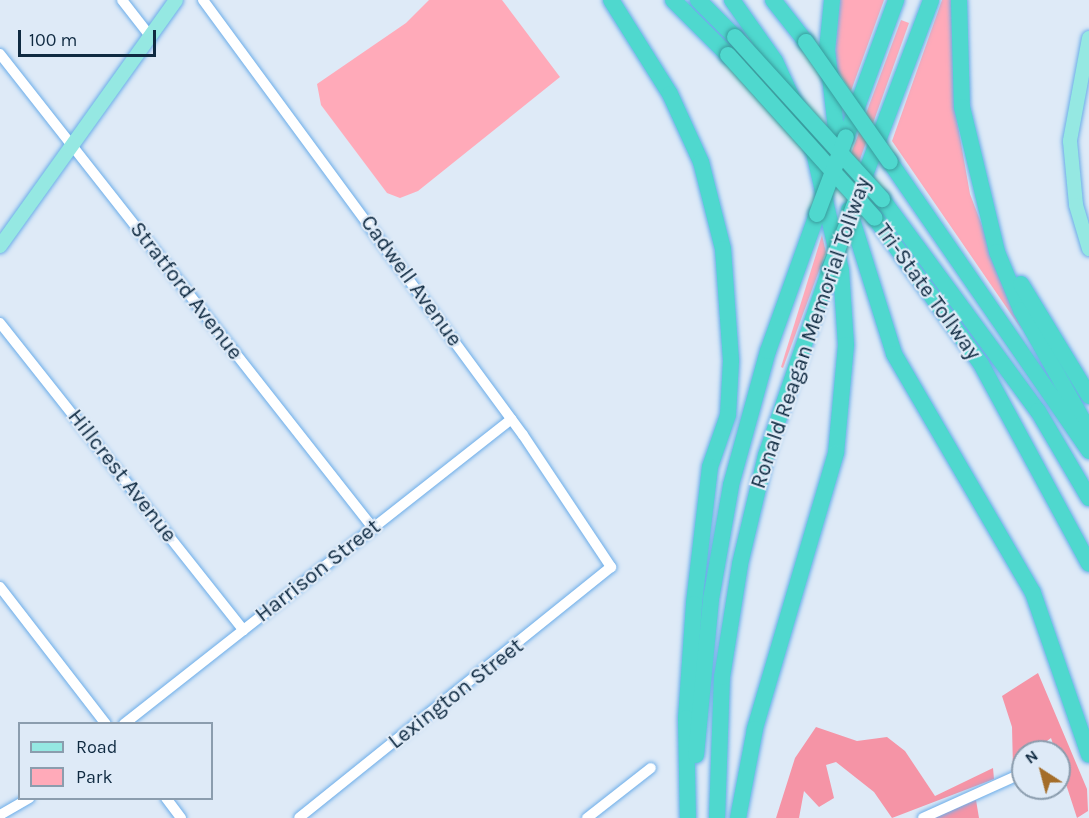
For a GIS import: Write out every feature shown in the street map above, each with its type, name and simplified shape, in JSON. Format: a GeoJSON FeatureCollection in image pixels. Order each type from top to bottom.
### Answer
{"type":"FeatureCollection","features":[{"type":"Feature","properties":{"kind":"highway"},"geometry":{"type":"LineString","coordinates":[[611,0],[670,94],[701,162],[723,249],[731,362],[728,415],[710,467],[690,648],[688,818]]}},
{"type":"Feature","properties":{"kind":"highway","name":"Tri-State Tollway"},"geometry":{"type":"LineString","coordinates":[[673,0],[728,55],[875,219],[981,364],[1089,564]]}},
{"type":"Feature","properties":{"kind":"highway","name":"Tri-State Tollway"},"geometry":{"type":"LineString","coordinates":[[698,0],[735,37],[882,199],[1038,411],[1089,498]]}},
{"type":"Feature","properties":{"kind":"highway"},"geometry":{"type":"LineString","coordinates":[[732,0],[775,61],[811,139],[841,270],[846,345],[834,465],[755,729],[738,818]]}},
{"type":"Feature","properties":{"kind":"highway"},"geometry":{"type":"LineString","coordinates":[[772,0],[806,42],[1089,451]]}},
{"type":"Feature","properties":{"kind":"highway"},"geometry":{"type":"LineString","coordinates":[[832,0],[827,50],[830,101],[854,235],[881,324],[1033,593],[1089,755]]}},
{"type":"Feature","properties":{"kind":"highway","name":"Ronald Reagan Memorial Tollway"},"geometry":{"type":"LineString","coordinates":[[693,818],[702,665],[727,507],[754,395],[817,214],[896,0]]}},
{"type":"Feature","properties":{"kind":"highway","name":"Ronald Reagan Memorial Tollway"},"geometry":{"type":"LineString","coordinates":[[717,818],[722,676],[740,564],[766,455],[830,269],[931,0]]}},
{"type":"Feature","properties":{"kind":"highway"},"geometry":{"type":"LineString","coordinates":[[959,0],[962,107],[983,201],[1021,310],[1089,431]]}},
{"type":"Feature","properties":{"kind":"highway"},"geometry":{"type":"LineString","coordinates":[[983,201],[1033,307],[1089,396]]}},
{"type":"Feature","properties":{"kind":"main road"},"geometry":{"type":"LineString","coordinates":[[0,246],[176,0]]}},
{"type":"Feature","properties":{"kind":"main road"},"geometry":{"type":"LineString","coordinates":[[1089,38],[1071,141],[1076,205],[1089,249]]}},
{"type":"Feature","properties":{"kind":"street"},"geometry":{"type":"LineString","coordinates":[[122,0],[150,36]]}},
{"type":"Feature","properties":{"kind":"street","name":"Cadwell Avenue"},"geometry":{"type":"LineString","coordinates":[[203,0],[511,419],[611,567]]}},
{"type":"Feature","properties":{"kind":"street","name":"Stratford Avenue"},"geometry":{"type":"LineString","coordinates":[[0,54],[372,528]]}},
{"type":"Feature","properties":{"kind":"street","name":"Hillcrest Avenue"},"geometry":{"type":"LineString","coordinates":[[0,322],[243,630]]}},
{"type":"Feature","properties":{"kind":"street","name":"Harrison Street"},"geometry":{"type":"LineString","coordinates":[[125,722],[511,419]]}},
{"type":"Feature","properties":{"kind":"street","name":"Lexington Street"},"geometry":{"type":"LineString","coordinates":[[299,818],[611,567]]}},
{"type":"Feature","properties":{"kind":"street"},"geometry":{"type":"LineString","coordinates":[[0,587],[105,722]]}},
{"type":"Feature","properties":{"kind":"street"},"geometry":{"type":"LineString","coordinates":[[587,818],[651,768]]}},
{"type":"Feature","properties":{"kind":"street"},"geometry":{"type":"LineString","coordinates":[[923,818],[1011,779]]}},
{"type":"Feature","properties":{"kind":"street"},"geometry":{"type":"LineString","coordinates":[[0,815],[26,800]]}},
{"type":"Feature","properties":{"kind":"street"},"geometry":{"type":"LineString","coordinates":[[168,800],[181,818]]}},
{"type":"Feature","properties":{"kind":"green space"},"geometry":{"type":"Polygon","coordinates":[[[429,0],[502,0],[560,77],[418,191],[400,198],[387,193],[321,105],[317,84],[406,23],[429,0]]]}},
{"type":"Feature","properties":{"kind":"green space"},"geometry":{"type":"Polygon","coordinates":[[[840,0],[884,0],[851,91],[834,65],[840,0]]]}},
{"type":"Feature","properties":{"kind":"green space"},"geometry":{"type":"Polygon","coordinates":[[[942,0],[954,0],[955,109],[970,194],[1022,330],[892,141],[942,0]]]}},
{"type":"Feature","properties":{"kind":"green space"},"geometry":{"type":"Polygon","coordinates":[[[901,20],[909,23],[853,179],[849,159],[901,20]]]}},
{"type":"Feature","properties":{"kind":"green space"},"geometry":{"type":"Polygon","coordinates":[[[822,235],[826,252],[783,368],[781,367],[822,235]]]}},
{"type":"Feature","properties":{"kind":"shaded area"},"geometry":{"type":"Polygon","coordinates":[[[1038,673],[1066,740],[1052,740],[1051,738],[1048,740],[1012,740],[1012,727],[1002,696],[1038,673]]]}},
{"type":"Feature","properties":{"kind":"shaded area"},"geometry":{"type":"Polygon","coordinates":[[[816,727],[857,741],[887,737],[905,751],[935,796],[993,768],[994,779],[892,818],[874,792],[836,762],[826,765],[834,798],[819,807],[804,791],[799,818],[776,818],[795,758],[816,727]]]}},
{"type":"Feature","properties":{"kind":"shaded area"},"geometry":{"type":"Polygon","coordinates":[[[1071,751],[1087,789],[1088,811],[1077,818],[1071,800],[1071,751]]]}},
{"type":"Feature","properties":{"kind":"shaded area"},"geometry":{"type":"Polygon","coordinates":[[[976,800],[979,818],[933,818],[976,800]]]}}]}
